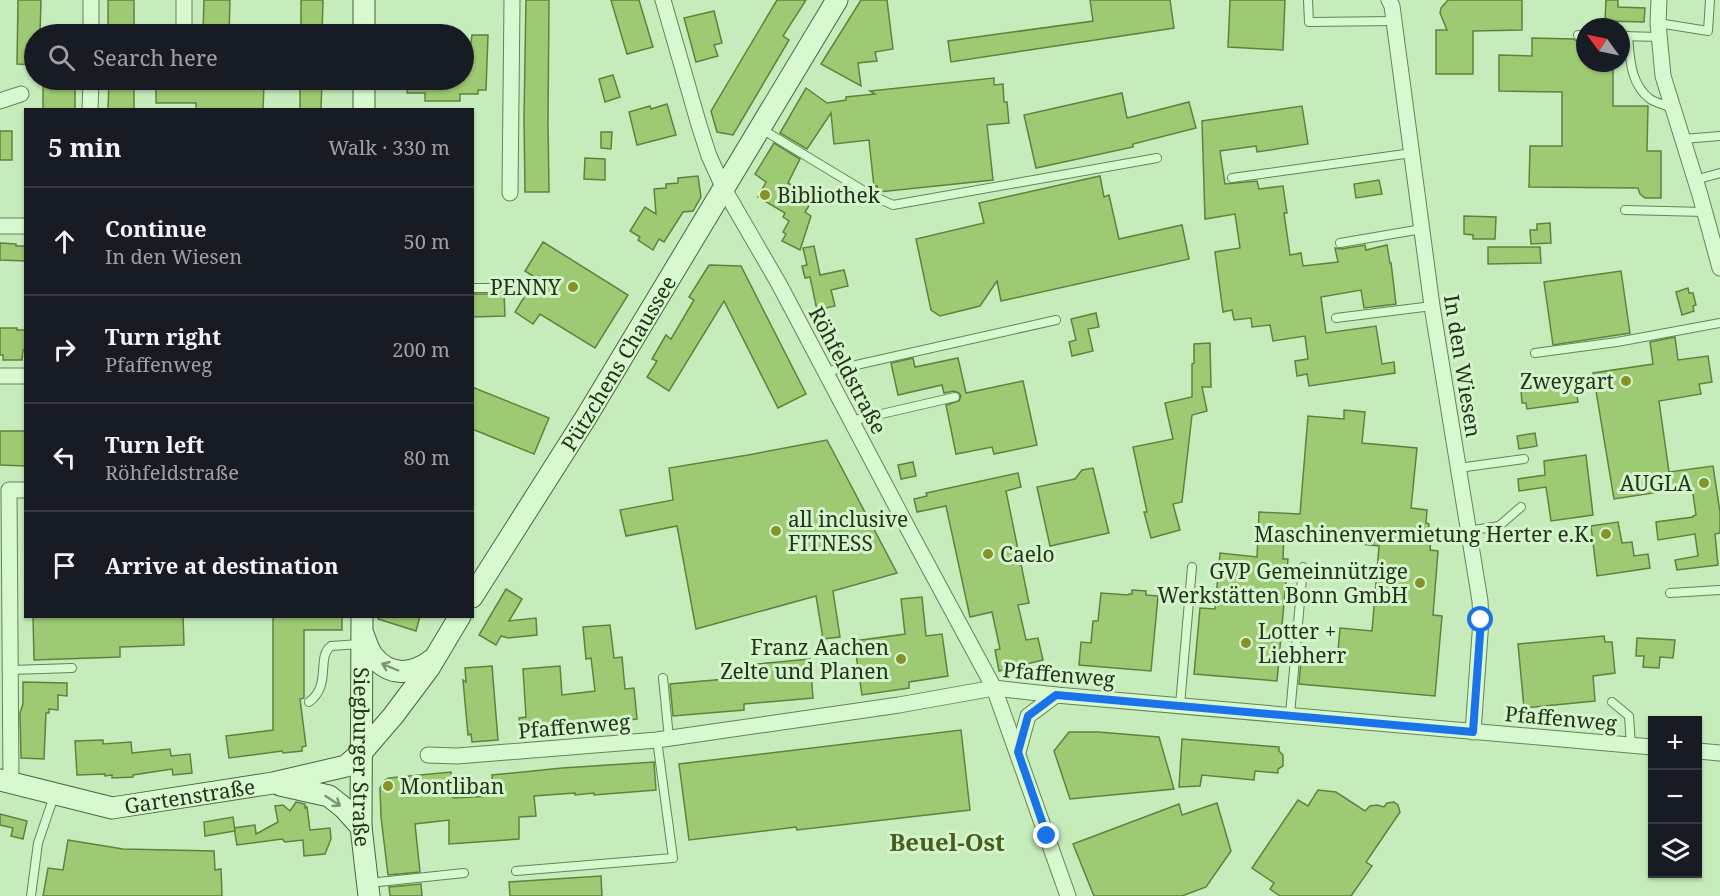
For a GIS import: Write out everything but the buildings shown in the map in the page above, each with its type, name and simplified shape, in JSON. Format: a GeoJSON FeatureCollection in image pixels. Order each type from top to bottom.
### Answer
{"type":"FeatureCollection","features":[{"type":"Feature","properties":{"kind":"street"},"geometry":{"type":"LineString","coordinates":[[91,0],[91,24]]}},
{"type":"Feature","properties":{"kind":"street"},"geometry":{"type":"LineString","coordinates":[[184,0],[184,24]]}},
{"type":"Feature","properties":{"kind":"street"},"geometry":{"type":"LineString","coordinates":[[364,0],[364,24]]}},
{"type":"Feature","properties":{"kind":"street"},"geometry":{"type":"LineString","coordinates":[[510,193],[512,0]]}},
{"type":"Feature","properties":{"kind":"street","name":"Röhfeldstraße"},"geometry":{"type":"LineString","coordinates":[[663,0],[709,156],[724,189],[779,284],[994,688],[1068,896]]}},
{"type":"Feature","properties":{"kind":"street","name":"Pützchens Chaussee"},"geometry":{"type":"LineString","coordinates":[[474,594],[585,419],[837,0]]}},
{"type":"Feature","properties":{"kind":"street"},"geometry":{"type":"LineString","coordinates":[[1659,0],[1658,30],[1663,76],[1720,267]]}},
{"type":"Feature","properties":{"kind":"street","name":"In den Wiesen"},"geometry":{"type":"LineString","coordinates":[[1392,7],[1432,306],[1481,620],[1473,732]]}},
{"type":"Feature","properties":{"kind":"street"},"geometry":{"type":"LineString","coordinates":[[90,108],[91,90]]}},
{"type":"Feature","properties":{"kind":"street"},"geometry":{"type":"LineString","coordinates":[[364,90],[364,108]]}},
{"type":"Feature","properties":{"kind":"street"},"geometry":{"type":"LineString","coordinates":[[0,101],[21,94]]}},
{"type":"Feature","properties":{"kind":"street"},"geometry":{"type":"LineString","coordinates":[[0,226],[24,226]]}},
{"type":"Feature","properties":{"kind":"street"},"geometry":{"type":"LineString","coordinates":[[0,376],[24,376]]}},
{"type":"Feature","properties":{"kind":"street"},"geometry":{"type":"LineString","coordinates":[[6,782],[11,670],[9,490],[24,490]]}},
{"type":"Feature","properties":{"kind":"street"},"geometry":{"type":"LineString","coordinates":[[362,752],[429,668],[459,618]]}},
{"type":"Feature","properties":{"kind":"street"},"geometry":{"type":"LineString","coordinates":[[362,630],[371,654],[385,668],[405,672],[418,669],[435,658]]}},
{"type":"Feature","properties":{"kind":"street","name":"Siegburger Straße"},"geometry":{"type":"LineString","coordinates":[[362,630],[361,827],[368,890]]}},
{"type":"Feature","properties":{"kind":"street","name":"Pfaffenweg"},"geometry":{"type":"LineString","coordinates":[[428,755],[457,756],[663,739],[899,705],[994,688],[1648,747]]}},
{"type":"Feature","properties":{"kind":"street"},"geometry":{"type":"LineString","coordinates":[[1018,752],[1028,716],[1056,695]]}},
{"type":"Feature","properties":{"kind":"street"},"geometry":{"type":"LineString","coordinates":[[1702,751],[1720,753]]}},
{"type":"Feature","properties":{"kind":"street","name":"Gartenstraße"},"geometry":{"type":"LineString","coordinates":[[6,782],[112,808],[273,783],[346,766],[362,752]]}},
{"type":"Feature","properties":{"kind":"street","name":"Gartenstraße"},"geometry":{"type":"LineString","coordinates":[[273,783],[329,796],[344,808],[361,827]]}},
{"type":"Feature","properties":{"kind":"lane"},"geometry":{"type":"LineString","coordinates":[[1308,0],[1309,22],[1392,7]]}},
{"type":"Feature","properties":{"kind":"lane"},"geometry":{"type":"LineString","coordinates":[[1630,35],[1658,30],[1707,31],[1710,0]]}},
{"type":"Feature","properties":{"kind":"lane"},"geometry":{"type":"LineString","coordinates":[[1630,68],[1641,89],[1651,100],[1673,108]]}},
{"type":"Feature","properties":{"kind":"lane"},"geometry":{"type":"LineString","coordinates":[[760,128],[869,194],[893,205],[1156,158]]}},
{"type":"Feature","properties":{"kind":"lane"},"geometry":{"type":"LineString","coordinates":[[1683,139],[1720,136]]}},
{"type":"Feature","properties":{"kind":"lane"},"geometry":{"type":"LineString","coordinates":[[1232,178],[1412,153]]}},
{"type":"Feature","properties":{"kind":"lane"},"geometry":{"type":"LineString","coordinates":[[1695,180],[1720,173]]}},
{"type":"Feature","properties":{"kind":"lane"},"geometry":{"type":"LineString","coordinates":[[1625,210],[1705,212]]}},
{"type":"Feature","properties":{"kind":"lane"},"geometry":{"type":"LineString","coordinates":[[1340,243],[1422,229]]}},
{"type":"Feature","properties":{"kind":"lane"},"geometry":{"type":"LineString","coordinates":[[474,288],[500,288]]}},
{"type":"Feature","properties":{"kind":"lane"},"geometry":{"type":"LineString","coordinates":[[1336,318],[1432,306]]}},
{"type":"Feature","properties":{"kind":"lane"},"geometry":{"type":"LineString","coordinates":[[825,372],[1056,320]]}},
{"type":"Feature","properties":{"kind":"lane"},"geometry":{"type":"LineString","coordinates":[[1535,353],[1617,342],[1720,323]]}},
{"type":"Feature","properties":{"kind":"lane"},"geometry":{"type":"LineString","coordinates":[[850,421],[955,397]]}},
{"type":"Feature","properties":{"kind":"lane"},"geometry":{"type":"LineString","coordinates":[[1458,468],[1524,459]]}},
{"type":"Feature","properties":{"kind":"lane"},"geometry":{"type":"LineString","coordinates":[[1468,531],[1499,526],[1521,507]]}},
{"type":"Feature","properties":{"kind":"lane"},"geometry":{"type":"LineString","coordinates":[[1180,705],[1192,567]]}},
{"type":"Feature","properties":{"kind":"lane"},"geometry":{"type":"LineString","coordinates":[[1290,715],[1303,567]]}},
{"type":"Feature","properties":{"kind":"lane"},"geometry":{"type":"LineString","coordinates":[[1670,594],[1720,590]]}},
{"type":"Feature","properties":{"kind":"lane"},"geometry":{"type":"LineString","coordinates":[[309,702],[320,689],[327,648],[362,630]]}},
{"type":"Feature","properties":{"kind":"lane"},"geometry":{"type":"LineString","coordinates":[[11,670],[72,668]]}},
{"type":"Feature","properties":{"kind":"lane"},"geometry":{"type":"LineString","coordinates":[[516,871],[673,858],[663,739],[663,678]]}},
{"type":"Feature","properties":{"kind":"lane"},"geometry":{"type":"LineString","coordinates":[[1611,702],[1629,716],[1631,746]]}},
{"type":"Feature","properties":{"kind":"lane"},"geometry":{"type":"LineString","coordinates":[[31,896],[38,843],[54,794]]}},
{"type":"Feature","properties":{"kind":"lane"},"geometry":{"type":"LineString","coordinates":[[368,890],[464,873]]}},
{"type":"Feature","properties":{"kind":"place","name":"Bibliothek"},"geometry":{"type":"Point","coordinates":[765,195]}},
{"type":"Feature","properties":{"kind":"place","name":"PENNY"},"geometry":{"type":"Point","coordinates":[573,287]}},
{"type":"Feature","properties":{"kind":"place","name":"Zweygart"},"geometry":{"type":"Point","coordinates":[1626,381]}},
{"type":"Feature","properties":{"kind":"place","name":"AUGLA"},"geometry":{"type":"Point","coordinates":[1704,483]}},
{"type":"Feature","properties":{"kind":"place","name":"all inclusive FITNESS"},"geometry":{"type":"Point","coordinates":[776,531]}},
{"type":"Feature","properties":{"kind":"place","name":"Maschinenvermietung Herter e.K."},"geometry":{"type":"Point","coordinates":[1606,534]}},
{"type":"Feature","properties":{"kind":"place","name":"Caelo"},"geometry":{"type":"Point","coordinates":[988,554]}},
{"type":"Feature","properties":{"kind":"place","name":"GVP Gemeinnützige Werkstätten Bonn GmbH"},"geometry":{"type":"Point","coordinates":[1420,583]}},
{"type":"Feature","properties":{"kind":"place","name":"Lotter + Liebherr"},"geometry":{"type":"Point","coordinates":[1246,643]}},
{"type":"Feature","properties":{"kind":"place","name":"Franz Aachen Zelte und Planen"},"geometry":{"type":"Point","coordinates":[901,659]}},
{"type":"Feature","properties":{"kind":"place","name":"Montliban"},"geometry":{"type":"Point","coordinates":[388,786]}},
{"type":"Feature","properties":{"kind":"district","name":"Beuel-Ost"},"geometry":{"type":"Point","coordinates":[947,841]}},
{"type":"Feature","properties":{"kind":"route"},"geometry":{"type":"LineString","coordinates":[[1047,836],[1018,752],[1028,716],[1056,695],[1473,732],[1481,620]]}}]}
